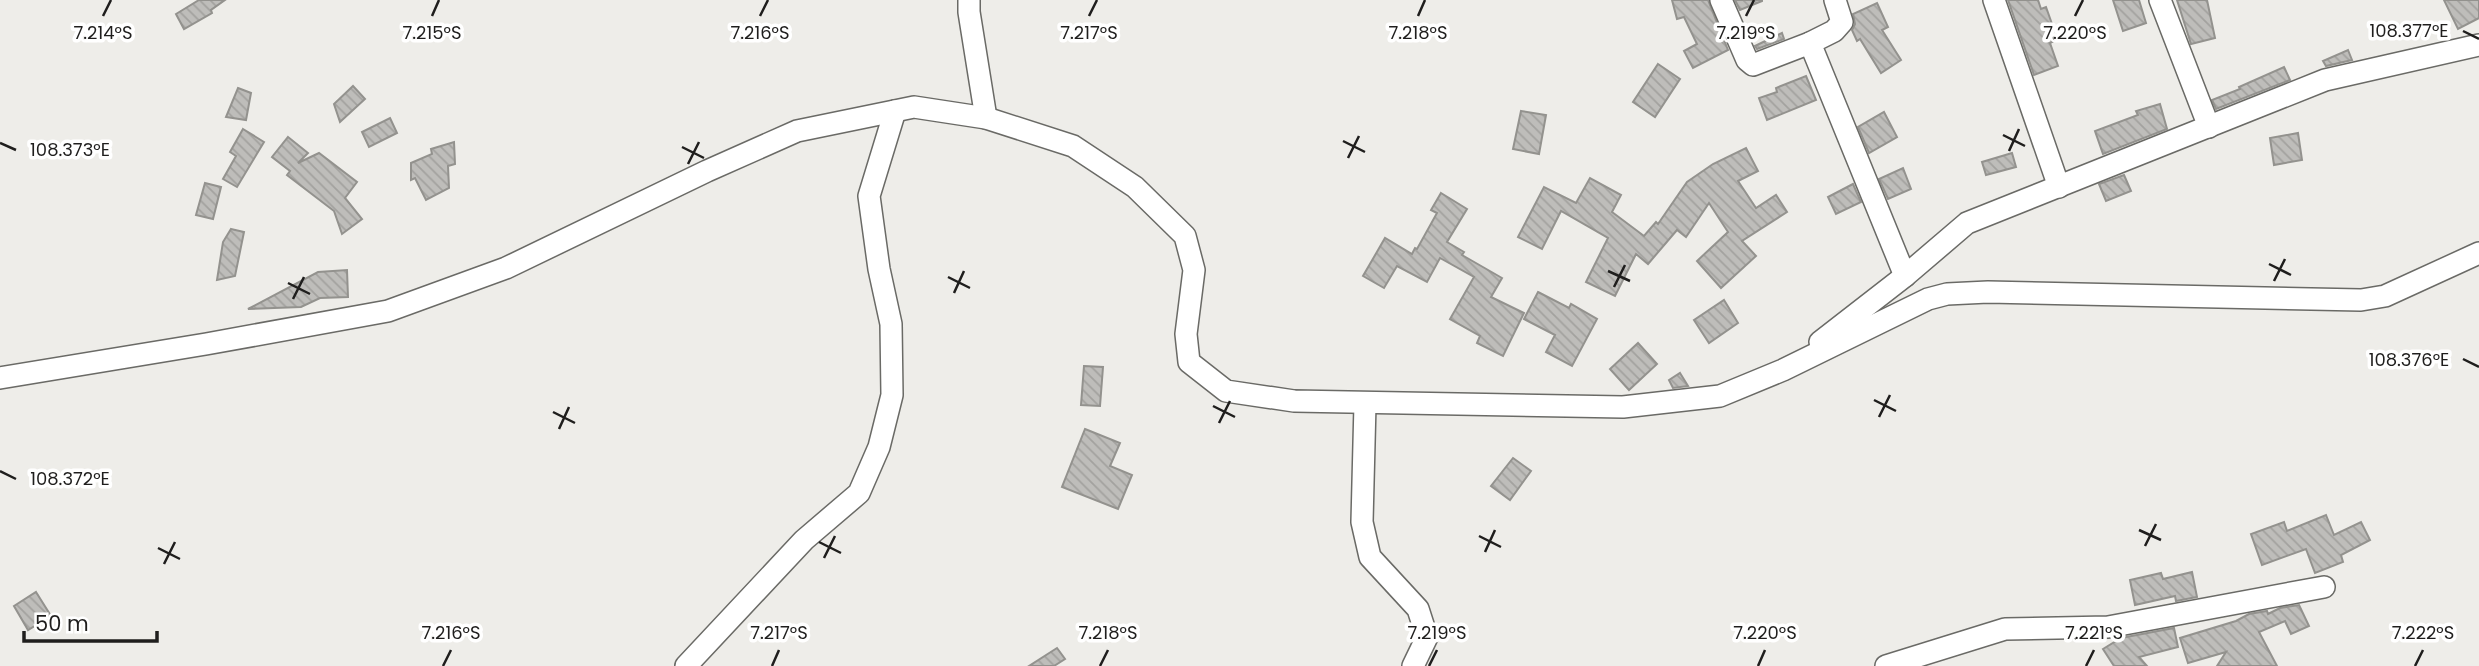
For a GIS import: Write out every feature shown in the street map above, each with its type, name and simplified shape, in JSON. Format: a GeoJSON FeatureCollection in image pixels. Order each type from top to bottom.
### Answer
{"type":"FeatureCollection","features":[{"type":"Feature","properties":{"kind":"street"},"geometry":{"type":"LineString","coordinates":[[969,0],[986,118]]}},
{"type":"Feature","properties":{"kind":"street"},"geometry":{"type":"LineString","coordinates":[[1721,0],[1747,60],[1753,65],[1810,43],[1839,27],[1842,22],[1835,0]]}},
{"type":"Feature","properties":{"kind":"street"},"geometry":{"type":"LineString","coordinates":[[1994,0],[2059,187]]}},
{"type":"Feature","properties":{"kind":"street"},"geometry":{"type":"LineString","coordinates":[[2160,0],[2209,127]]}},
{"type":"Feature","properties":{"kind":"street"},"geometry":{"type":"LineString","coordinates":[[1810,43],[1905,276]]}},
{"type":"Feature","properties":{"kind":"street"},"geometry":{"type":"LineString","coordinates":[[1783,370],[1905,276],[1967,223],[2325,80],[2479,45]]}},
{"type":"Feature","properties":{"kind":"street"},"geometry":{"type":"LineString","coordinates":[[0,378],[388,311],[506,268],[707,171],[797,131],[914,107],[986,118],[1073,146],[1135,187],[1185,236],[1194,270],[1186,334],[1189,362],[1226,391],[1294,401],[1623,407],[1720,396],[1783,370],[1928,299],[1947,295],[2025,292],[2361,300],[2385,296],[2479,253]]}},
{"type":"Feature","properties":{"kind":"street"},"geometry":{"type":"LineString","coordinates":[[686,666],[804,540],[859,494],[879,447],[892,396],[891,324],[879,270],[869,196],[895,111]]}},
{"type":"Feature","properties":{"kind":"street"},"geometry":{"type":"LineString","coordinates":[[1365,404],[1362,522],[1370,557],[1418,609],[1427,637],[1413,666]]}},
{"type":"Feature","properties":{"kind":"street"},"geometry":{"type":"LineString","coordinates":[[1886,666],[2005,629],[2108,627],[2324,587]]}},
{"type":"Feature","properties":{"kind":"building"},"geometry":{"type":"Polygon","coordinates":[[[199,0],[225,0],[211,10],[212,13],[184,29],[176,14],[199,0]]]}},
{"type":"Feature","properties":{"kind":"building"},"geometry":{"type":"Polygon","coordinates":[[[1672,0],[1708,0],[1728,50],[1693,68],[1684,51],[1697,44],[1684,17],[1677,19],[1672,0]]]}},
{"type":"Feature","properties":{"kind":"building"},"geometry":{"type":"Polygon","coordinates":[[[1735,0],[1762,0],[1762,1],[1740,10],[1735,0]]]}},
{"type":"Feature","properties":{"kind":"building"},"geometry":{"type":"Polygon","coordinates":[[[2008,0],[2038,0],[2041,9],[2046,7],[2052,24],[2048,26],[2054,41],[2050,43],[2058,66],[2034,75],[2008,0]]]}},
{"type":"Feature","properties":{"kind":"building"},"geometry":{"type":"Polygon","coordinates":[[[2113,0],[2139,0],[2146,23],[2123,31],[2113,0]]]}},
{"type":"Feature","properties":{"kind":"building"},"geometry":{"type":"Polygon","coordinates":[[[2177,0],[2207,0],[2215,38],[2191,44],[2177,0]]]}},
{"type":"Feature","properties":{"kind":"building"},"geometry":{"type":"Polygon","coordinates":[[[2444,0],[2479,0],[2479,18],[2458,29],[2444,0]]]}},
{"type":"Feature","properties":{"kind":"building"},"geometry":{"type":"Polygon","coordinates":[[[1877,3],[1888,27],[1882,30],[1901,60],[1881,73],[1852,30],[1855,24],[1853,14],[1877,3]]]}},
{"type":"Feature","properties":{"kind":"building"},"geometry":{"type":"Polygon","coordinates":[[[1782,33],[1784,39],[1757,49],[1755,46],[1782,33]]]}},
{"type":"Feature","properties":{"kind":"building"},"geometry":{"type":"Polygon","coordinates":[[[2348,50],[2352,60],[2326,66],[2323,61],[2348,50]]]}},
{"type":"Feature","properties":{"kind":"building"},"geometry":{"type":"Polygon","coordinates":[[[1658,64],[1680,79],[1655,117],[1633,102],[1658,64]]]}},
{"type":"Feature","properties":{"kind":"building"},"geometry":{"type":"Polygon","coordinates":[[[2284,67],[2290,80],[2216,109],[2212,100],[2284,67]]]}},
{"type":"Feature","properties":{"kind":"building"},"geometry":{"type":"Polygon","coordinates":[[[1806,76],[1816,100],[1767,120],[1759,98],[1777,92],[1776,88],[1806,76]]]}},
{"type":"Feature","properties":{"kind":"building"},"geometry":{"type":"Polygon","coordinates":[[[353,86],[365,99],[340,122],[334,104],[353,86]]]}},
{"type":"Feature","properties":{"kind":"building"},"geometry":{"type":"Polygon","coordinates":[[[238,88],[251,93],[246,120],[226,117],[238,88]]]}},
{"type":"Feature","properties":{"kind":"building"},"geometry":{"type":"Polygon","coordinates":[[[2160,104],[2167,129],[2103,154],[2095,131],[2138,115],[2136,111],[2160,104]]]}},
{"type":"Feature","properties":{"kind":"building"},"geometry":{"type":"Polygon","coordinates":[[[1521,111],[1546,115],[1539,154],[1513,149],[1521,111]]]}},
{"type":"Feature","properties":{"kind":"building"},"geometry":{"type":"Polygon","coordinates":[[[1884,112],[1897,137],[1869,153],[1858,127],[1884,112]]]}},
{"type":"Feature","properties":{"kind":"building"},"geometry":{"type":"Polygon","coordinates":[[[390,118],[397,133],[369,147],[362,132],[390,118]]]}},
{"type":"Feature","properties":{"kind":"building"},"geometry":{"type":"Polygon","coordinates":[[[243,129],[264,142],[237,187],[223,179],[236,156],[230,152],[243,129]]]}},
{"type":"Feature","properties":{"kind":"building"},"geometry":{"type":"Polygon","coordinates":[[[2298,133],[2302,160],[2274,165],[2270,138],[2298,133]]]}},
{"type":"Feature","properties":{"kind":"building"},"geometry":{"type":"Polygon","coordinates":[[[288,137],[308,153],[298,163],[319,153],[357,182],[345,198],[362,219],[342,234],[334,211],[287,175],[290,171],[272,157],[288,137]]]}},
{"type":"Feature","properties":{"kind":"building"},"geometry":{"type":"Polygon","coordinates":[[[454,142],[455,164],[448,166],[449,188],[426,200],[415,178],[411,180],[411,163],[432,154],[431,149],[454,142]]]}},
{"type":"Feature","properties":{"kind":"building"},"geometry":{"type":"Polygon","coordinates":[[[1746,148],[1758,171],[1738,181],[1756,208],[1776,195],[1787,212],[1742,241],[1756,256],[1721,288],[1697,261],[1728,232],[1709,203],[1686,237],[1677,230],[1648,264],[1636,254],[1615,296],[1586,282],[1608,238],[1561,211],[1542,249],[1518,237],[1544,187],[1576,203],[1590,178],[1621,195],[1612,212],[1644,236],[1656,222],[1658,224],[1687,182],[1713,164],[1746,148]]]}},
{"type":"Feature","properties":{"kind":"building"},"geometry":{"type":"Polygon","coordinates":[[[2012,153],[2016,167],[1986,175],[1982,162],[2012,153]]]}},
{"type":"Feature","properties":{"kind":"building"},"geometry":{"type":"Polygon","coordinates":[[[1903,168],[1911,189],[1888,199],[1879,179],[1903,168]]]}},
{"type":"Feature","properties":{"kind":"building"},"geometry":{"type":"Polygon","coordinates":[[[2124,175],[2131,191],[2106,201],[2099,184],[2124,175]]]}},
{"type":"Feature","properties":{"kind":"building"},"geometry":{"type":"Polygon","coordinates":[[[205,183],[221,187],[213,219],[196,215],[205,183]]]}},
{"type":"Feature","properties":{"kind":"building"},"geometry":{"type":"Polygon","coordinates":[[[1853,184],[1861,202],[1836,214],[1828,197],[1853,184]]]}},
{"type":"Feature","properties":{"kind":"building"},"geometry":{"type":"Polygon","coordinates":[[[1441,193],[1467,209],[1447,242],[1464,252],[1462,255],[1502,278],[1491,297],[1524,313],[1503,356],[1477,343],[1480,336],[1450,319],[1474,277],[1440,258],[1427,282],[1397,266],[1384,288],[1363,276],[1385,238],[1412,254],[1415,248],[1417,249],[1437,213],[1431,210],[1441,193]]]}},
{"type":"Feature","properties":{"kind":"building"},"geometry":{"type":"Polygon","coordinates":[[[231,229],[244,232],[235,276],[217,280],[223,242],[231,229]]]}},
{"type":"Feature","properties":{"kind":"building"},"geometry":{"type":"Polygon","coordinates":[[[347,270],[348,297],[320,298],[301,307],[248,309],[318,272],[347,270]]]}},
{"type":"Feature","properties":{"kind":"building"},"geometry":{"type":"Polygon","coordinates":[[[1538,292],[1569,308],[1571,304],[1597,319],[1572,366],[1546,352],[1555,335],[1524,319],[1538,292]]]}},
{"type":"Feature","properties":{"kind":"building"},"geometry":{"type":"Polygon","coordinates":[[[1724,300],[1738,323],[1709,343],[1694,320],[1724,300]]]}},
{"type":"Feature","properties":{"kind":"building"},"geometry":{"type":"Polygon","coordinates":[[[1638,343],[1657,364],[1629,390],[1610,369],[1638,343]]]}},
{"type":"Feature","properties":{"kind":"building"},"geometry":{"type":"Polygon","coordinates":[[[1084,366],[1103,367],[1100,406],[1081,405],[1084,366]]]}},
{"type":"Feature","properties":{"kind":"building"},"geometry":{"type":"Polygon","coordinates":[[[1680,373],[1688,386],[1673,388],[1669,380],[1680,373]]]}},
{"type":"Feature","properties":{"kind":"building"},"geometry":{"type":"Polygon","coordinates":[[[1085,429],[1120,443],[1110,466],[1132,475],[1118,509],[1062,487],[1085,429]]]}},
{"type":"Feature","properties":{"kind":"building"},"geometry":{"type":"Polygon","coordinates":[[[1513,458],[1531,471],[1510,500],[1491,486],[1513,458]]]}},
{"type":"Feature","properties":{"kind":"building"},"geometry":{"type":"Polygon","coordinates":[[[2326,515],[2334,535],[2361,522],[2370,540],[2341,555],[2343,562],[2315,573],[2306,549],[2262,565],[2251,534],[2284,522],[2287,531],[2326,515]]]}},
{"type":"Feature","properties":{"kind":"building"},"geometry":{"type":"Polygon","coordinates":[[[2192,572],[2197,597],[2176,601],[2175,596],[2135,605],[2130,580],[2161,573],[2163,579],[2192,572]]]}},
{"type":"Feature","properties":{"kind":"building"},"geometry":{"type":"Polygon","coordinates":[[[36,592],[51,616],[28,630],[14,606],[36,592]]]}},
{"type":"Feature","properties":{"kind":"building"},"geometry":{"type":"Polygon","coordinates":[[[2299,605],[2309,626],[2291,634],[2285,621],[2259,632],[2277,666],[2217,666],[2226,652],[2188,663],[2180,638],[2236,621],[2249,614],[2267,611],[2268,614],[2280,608],[2299,605]]]}},
{"type":"Feature","properties":{"kind":"building"},"geometry":{"type":"Polygon","coordinates":[[[2174,628],[2178,647],[2139,657],[2147,666],[2114,666],[2103,649],[2121,638],[2174,628]]]}},
{"type":"Feature","properties":{"kind":"building"},"geometry":{"type":"Polygon","coordinates":[[[1057,648],[1065,659],[1054,666],[1029,666],[1057,648]]]}}]}
